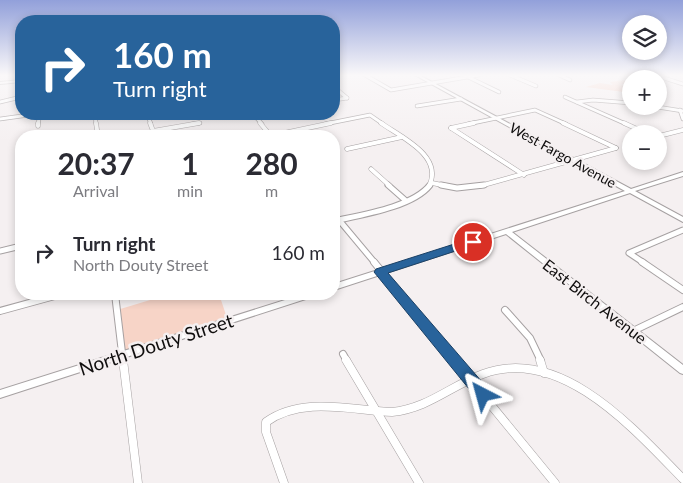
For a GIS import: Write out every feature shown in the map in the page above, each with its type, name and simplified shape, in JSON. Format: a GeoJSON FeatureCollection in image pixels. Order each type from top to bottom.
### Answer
{"type":"FeatureCollection","features":[{"type":"Feature","properties":{"kind":"street"},"geometry":{"type":"LineString","coordinates":[[1,101],[15,98]]}},
{"type":"Feature","properties":{"kind":"street","name":"West Fargo Avenue"},"geometry":{"type":"LineString","coordinates":[[458,98],[683,220]]}},
{"type":"Feature","properties":{"kind":"street"},"geometry":{"type":"LineString","coordinates":[[566,98],[628,125]]}},
{"type":"Feature","properties":{"kind":"street"},"geometry":{"type":"LineString","coordinates":[[417,106],[461,99]]}},
{"type":"Feature","properties":{"kind":"street"},"geometry":{"type":"LineString","coordinates":[[577,102],[593,100],[622,103]]}},
{"type":"Feature","properties":{"kind":"street"},"geometry":{"type":"LineString","coordinates":[[667,108],[682,110],[683,119]]}},
{"type":"Feature","properties":{"kind":"street"},"geometry":{"type":"LineString","coordinates":[[432,183],[469,188],[524,174],[616,148],[535,110],[495,117],[451,128],[524,174]]}},
{"type":"Feature","properties":{"kind":"street"},"geometry":{"type":"LineString","coordinates":[[299,130],[370,115],[402,136],[430,160],[434,168],[432,183],[422,193],[340,220]]}},
{"type":"Feature","properties":{"kind":"street"},"geometry":{"type":"LineString","coordinates":[[0,119],[15,117]]}},
{"type":"Feature","properties":{"kind":"street"},"geometry":{"type":"LineString","coordinates":[[38,120],[38,126]]}},
{"type":"Feature","properties":{"kind":"street"},"geometry":{"type":"LineString","coordinates":[[259,120],[266,130]]}},
{"type":"Feature","properties":{"kind":"street"},"geometry":{"type":"LineString","coordinates":[[159,130],[200,123]]}},
{"type":"Feature","properties":{"kind":"street"},"geometry":{"type":"LineString","coordinates":[[667,134],[683,130]]}},
{"type":"Feature","properties":{"kind":"street"},"geometry":{"type":"LineString","coordinates":[[347,149],[402,136]]}},
{"type":"Feature","properties":{"kind":"street"},"geometry":{"type":"LineString","coordinates":[[371,169],[405,200]]}},
{"type":"Feature","properties":{"kind":"street"},"geometry":{"type":"LineString","coordinates":[[340,285],[683,174]]}},
{"type":"Feature","properties":{"kind":"street"},"geometry":{"type":"LineString","coordinates":[[340,226],[472,380],[555,483]]}},
{"type":"Feature","properties":{"kind":"street"},"geometry":{"type":"LineString","coordinates":[[683,230],[629,253],[683,290]]}},
{"type":"Feature","properties":{"kind":"street","name":"East Birch Avenue"},"geometry":{"type":"LineString","coordinates":[[506,231],[683,370]]}},
{"type":"Feature","properties":{"kind":"street"},"geometry":{"type":"LineString","coordinates":[[0,251],[15,247]]}},
{"type":"Feature","properties":{"kind":"street"},"geometry":{"type":"LineString","coordinates":[[0,310],[39,300]]}},
{"type":"Feature","properties":{"kind":"street"},"geometry":{"type":"LineString","coordinates":[[116,300],[138,483]]}},
{"type":"Feature","properties":{"kind":"street","name":"North Douty Street"},"geometry":{"type":"LineString","coordinates":[[0,394],[293,300]]}},
{"type":"Feature","properties":{"kind":"street"},"geometry":{"type":"LineString","coordinates":[[633,331],[683,307]]}},
{"type":"Feature","properties":{"kind":"street"},"geometry":{"type":"LineString","coordinates":[[505,310],[534,341],[544,373]]}},
{"type":"Feature","properties":{"kind":"street"},"geometry":{"type":"LineString","coordinates":[[343,354],[419,483]]}},
{"type":"Feature","properties":{"kind":"street"},"geometry":{"type":"LineString","coordinates":[[284,483],[266,432],[266,422],[280,413],[316,406],[396,412],[412,408],[487,373],[508,368],[544,373],[570,383],[597,398],[683,479]]}},
{"type":"Feature","properties":{"kind":"shaded area"},"geometry":{"type":"Polygon","coordinates":[[[150,300],[221,300],[228,321],[123,355],[117,310],[150,300]]]}},
{"type":"Feature","properties":{"kind":"route"},"geometry":{"type":"LineString","coordinates":[[473,242],[380,272],[483,395]]}}]}
